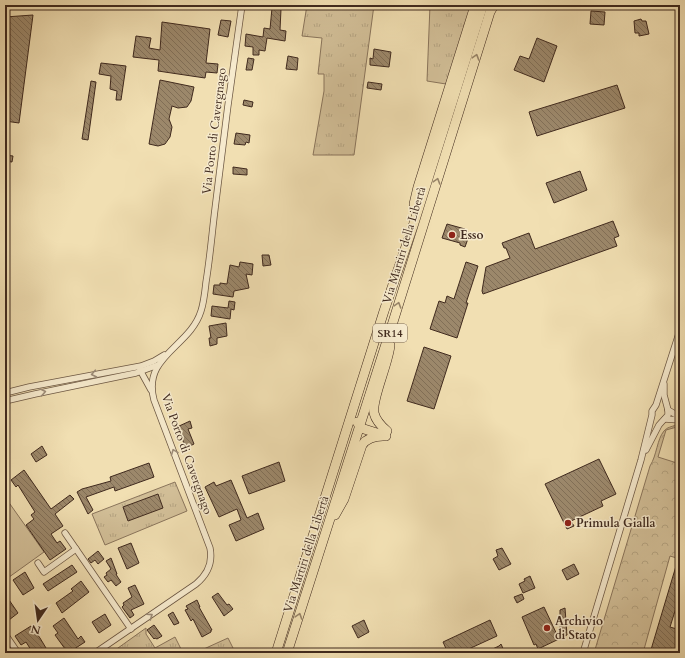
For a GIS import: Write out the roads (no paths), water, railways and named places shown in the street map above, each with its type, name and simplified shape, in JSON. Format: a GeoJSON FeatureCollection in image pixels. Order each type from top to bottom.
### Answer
{"type":"FeatureCollection","features":[{"type":"Feature","properties":{"kind":"main road","name":"Via Martiri della Libertà"},"geometry":{"type":"LineString","coordinates":[[276,653],[483,5]]}},
{"type":"Feature","properties":{"kind":"main road","name":"Via Martiri della Libertà"},"geometry":{"type":"LineString","coordinates":[[287,653],[492,7]]}},
{"type":"Feature","properties":{"kind":"main road","name":"Via Martiri della Libertà"},"geometry":{"type":"LineString","coordinates":[[401,260],[418,187],[473,12]]}},
{"type":"Feature","properties":{"kind":"main road"},"geometry":{"type":"LineString","coordinates":[[359,425],[356,416],[374,359],[383,316]]}},
{"type":"Feature","properties":{"kind":"main road"},"geometry":{"type":"LineString","coordinates":[[387,434],[377,421],[374,408],[389,357],[393,322]]}},
{"type":"Feature","properties":{"kind":"main road"},"geometry":{"type":"LineString","coordinates":[[359,425],[387,434]]}},
{"type":"Feature","properties":{"kind":"main road"},"geometry":{"type":"LineString","coordinates":[[322,508],[328,501],[351,432],[359,425]]}},
{"type":"Feature","properties":{"kind":"main road"},"geometry":{"type":"LineString","coordinates":[[328,524],[341,505],[362,445],[371,438],[387,434]]}},
{"type":"Feature","properties":{"kind":"street","name":"Via Porto di Cavergnago"},"geometry":{"type":"LineString","coordinates":[[95,653],[196,584],[205,575],[211,560],[210,548],[152,394],[152,378],[158,364],[193,327],[199,317],[242,5]]}},
{"type":"Feature","properties":{"kind":"street"},"geometry":{"type":"LineString","coordinates":[[583,653],[641,460],[652,411],[656,405],[680,330]]}},
{"type":"Feature","properties":{"kind":"street"},"geometry":{"type":"LineString","coordinates":[[5,393],[29,386],[132,367],[154,361],[169,352]]}},
{"type":"Feature","properties":{"kind":"street"},"geometry":{"type":"LineString","coordinates":[[5,402],[34,394],[141,372],[158,364]]}},
{"type":"Feature","properties":{"kind":"street"},"geometry":{"type":"LineString","coordinates":[[132,367],[138,368],[141,372],[152,394]]}},
{"type":"Feature","properties":{"kind":"street"},"geometry":{"type":"LineString","coordinates":[[641,460],[668,415],[664,395],[664,380]]}},
{"type":"Feature","properties":{"kind":"street"},"geometry":{"type":"LineString","coordinates":[[656,405],[662,404],[680,419]]}},
{"type":"Feature","properties":{"kind":"street"},"geometry":{"type":"LineString","coordinates":[[652,415],[658,420],[680,419]]}},
{"type":"Feature","properties":{"kind":"street"},"geometry":{"type":"LineString","coordinates":[[65,533],[131,629]]}},
{"type":"Feature","properties":{"kind":"street"},"geometry":{"type":"LineString","coordinates":[[38,562],[44,572],[76,549]]}},
{"type":"Feature","properties":{"kind":"street"},"geometry":{"type":"LineString","coordinates":[[5,634],[18,653]]}},
{"type":"Feature","properties":{"kind":"place","name":"Esso"},"geometry":{"type":"Point","coordinates":[452,235]}},
{"type":"Feature","properties":{"kind":"place","name":"Primula Gialla"},"geometry":{"type":"Point","coordinates":[568,523]}},
{"type":"Feature","properties":{"kind":"place","name":"Archivio di Stato"},"geometry":{"type":"Point","coordinates":[547,628]}}]}
